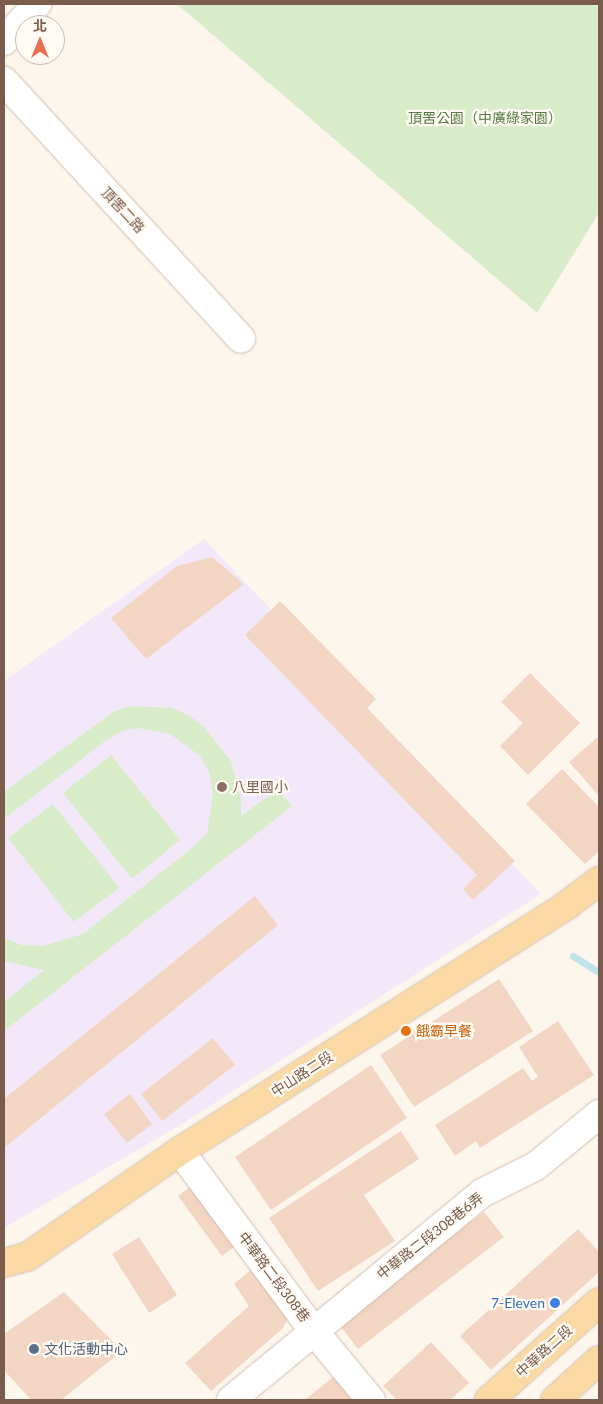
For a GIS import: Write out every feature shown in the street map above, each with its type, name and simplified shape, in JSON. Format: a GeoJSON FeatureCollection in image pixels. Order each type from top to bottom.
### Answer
{"type":"FeatureCollection","features":[{"type":"Feature","properties":{"kind":"main road","name":"中山路二段"},"geometry":{"type":"LineString","coordinates":[[4,1263],[27,1257],[180,1151],[567,905],[599,881]]}},
{"type":"Feature","properties":{"kind":"main road","name":"中華路二段"},"geometry":{"type":"LineString","coordinates":[[489,1400],[599,1302]]}},
{"type":"Feature","properties":{"kind":"main road"},"geometry":{"type":"LineString","coordinates":[[555,1400],[599,1360]]}},
{"type":"Feature","properties":{"kind":"street"},"geometry":{"type":"LineString","coordinates":[[4,41],[37,4]]}},
{"type":"Feature","properties":{"kind":"street","name":"頂罟二路"},"geometry":{"type":"LineString","coordinates":[[4,81],[241,340]]}},
{"type":"Feature","properties":{"kind":"street","name":"中華路二段308巷6弄"},"geometry":{"type":"LineString","coordinates":[[230,1400],[313,1330],[482,1194],[536,1166],[599,1114]]}},
{"type":"Feature","properties":{"kind":"street","name":"中華路二段308巷"},"geometry":{"type":"LineString","coordinates":[[180,1151],[313,1330],[371,1400]]}},
{"type":"Feature","properties":{"kind":"shaded area","name":"八里國小"},"geometry":{"type":"Polygon","coordinates":[[[204,539],[541,894],[177,1127],[4,1228],[4,681],[204,539]]]}},
{"type":"Feature","properties":{"kind":"green space","name":"頂罟公園（中廣綠家園）"},"geometry":{"type":"Polygon","coordinates":[[[177,4],[599,4],[599,213],[537,313],[177,4]]]}},
{"type":"Feature","properties":{"kind":"green space"},"geometry":{"type":"Polygon","coordinates":[[[131,706],[172,708],[190,716],[204,727],[231,761],[241,798],[241,816],[278,789],[292,806],[4,1031],[4,1002],[44,970],[4,961],[4,938],[22,945],[43,946],[83,934],[192,848],[207,833],[213,793],[209,771],[199,755],[170,734],[138,728],[122,731],[105,741],[4,819],[4,792],[113,712],[131,706]]]}},
{"type":"Feature","properties":{"kind":"green space"},"geometry":{"type":"Polygon","coordinates":[[[111,755],[180,840],[132,879],[63,793],[111,755]]]}},
{"type":"Feature","properties":{"kind":"green space"},"geometry":{"type":"Polygon","coordinates":[[[53,804],[119,888],[74,922],[8,838],[53,804]]]}},
{"type":"Feature","properties":{"kind":"building"},"geometry":{"type":"Polygon","coordinates":[[[212,557],[244,584],[146,659],[111,618],[177,566],[212,557]]]}},
{"type":"Feature","properties":{"kind":"building"},"geometry":{"type":"Polygon","coordinates":[[[280,601],[376,699],[367,708],[515,861],[473,900],[463,889],[477,875],[245,635],[280,601]]]}},
{"type":"Feature","properties":{"kind":"building"},"geometry":{"type":"Polygon","coordinates":[[[530,673],[580,723],[528,775],[500,746],[523,723],[501,702],[530,673]]]}},
{"type":"Feature","properties":{"kind":"building"},"geometry":{"type":"Polygon","coordinates":[[[599,736],[599,796],[569,762],[599,736]]]}},
{"type":"Feature","properties":{"kind":"building"},"geometry":{"type":"Polygon","coordinates":[[[562,769],[599,807],[599,851],[585,864],[526,804],[562,769]]]}},
{"type":"Feature","properties":{"kind":"building"},"geometry":{"type":"Polygon","coordinates":[[[255,896],[278,925],[4,1148],[4,1099],[255,896]]]}},
{"type":"Feature","properties":{"kind":"building"},"geometry":{"type":"Polygon","coordinates":[[[499,979],[533,1031],[414,1107],[380,1055],[499,979]]]}},
{"type":"Feature","properties":{"kind":"building"},"geometry":{"type":"Polygon","coordinates":[[[558,1021],[594,1075],[480,1148],[476,1141],[455,1156],[435,1125],[523,1068],[532,1081],[538,1077],[519,1047],[558,1021]]]}},
{"type":"Feature","properties":{"kind":"building"},"geometry":{"type":"Polygon","coordinates":[[[213,1038],[235,1065],[162,1121],[141,1094],[213,1038]]]}},
{"type":"Feature","properties":{"kind":"building"},"geometry":{"type":"Polygon","coordinates":[[[371,1065],[407,1118],[271,1210],[235,1157],[371,1065]]]}},
{"type":"Feature","properties":{"kind":"building"},"geometry":{"type":"Polygon","coordinates":[[[130,1094],[152,1124],[127,1143],[104,1114],[130,1094]]]}},
{"type":"Feature","properties":{"kind":"building"},"geometry":{"type":"Polygon","coordinates":[[[401,1131],[419,1159],[364,1195],[395,1241],[318,1291],[269,1218],[401,1131]]]}},
{"type":"Feature","properties":{"kind":"building"},"geometry":{"type":"Polygon","coordinates":[[[198,1181],[242,1241],[222,1256],[178,1196],[198,1181]]]}},
{"type":"Feature","properties":{"kind":"building"},"geometry":{"type":"Polygon","coordinates":[[[484,1212],[504,1237],[358,1349],[338,1323],[484,1212]]]}},
{"type":"Feature","properties":{"kind":"building"},"geometry":{"type":"Polygon","coordinates":[[[578,1229],[599,1252],[599,1272],[491,1370],[460,1336],[578,1229]]]}},
{"type":"Feature","properties":{"kind":"building"},"geometry":{"type":"Polygon","coordinates":[[[139,1237],[177,1295],[149,1313],[112,1254],[139,1237]]]}},
{"type":"Feature","properties":{"kind":"building"},"geometry":{"type":"Polygon","coordinates":[[[259,1263],[291,1312],[283,1328],[211,1391],[185,1363],[249,1306],[234,1284],[259,1263]]]}},
{"type":"Feature","properties":{"kind":"building"},"geometry":{"type":"Polygon","coordinates":[[[64,1292],[122,1351],[61,1400],[31,1400],[4,1370],[4,1334],[64,1292]]]}},
{"type":"Feature","properties":{"kind":"building"},"geometry":{"type":"Polygon","coordinates":[[[431,1342],[469,1383],[450,1400],[397,1400],[383,1386],[431,1342]]]}},
{"type":"Feature","properties":{"kind":"building"},"geometry":{"type":"Polygon","coordinates":[[[333,1377],[353,1400],[305,1400],[333,1377]]]}},
{"type":"Feature","properties":{"kind":"waterway"},"geometry":{"type":"LineString","coordinates":[[573,956],[599,972]]}},
{"type":"Feature","properties":{"kind":"place","name":"八里國小"},"geometry":{"type":"Point","coordinates":[222,787]}},
{"type":"Feature","properties":{"kind":"place","name":"餓霸早餐"},"geometry":{"type":"Point","coordinates":[406,1031]}},
{"type":"Feature","properties":{"kind":"place","name":"7-Eleven"},"geometry":{"type":"Point","coordinates":[555,1303]}},
{"type":"Feature","properties":{"kind":"place","name":"文化活動中心"},"geometry":{"type":"Point","coordinates":[34,1349]}}]}
